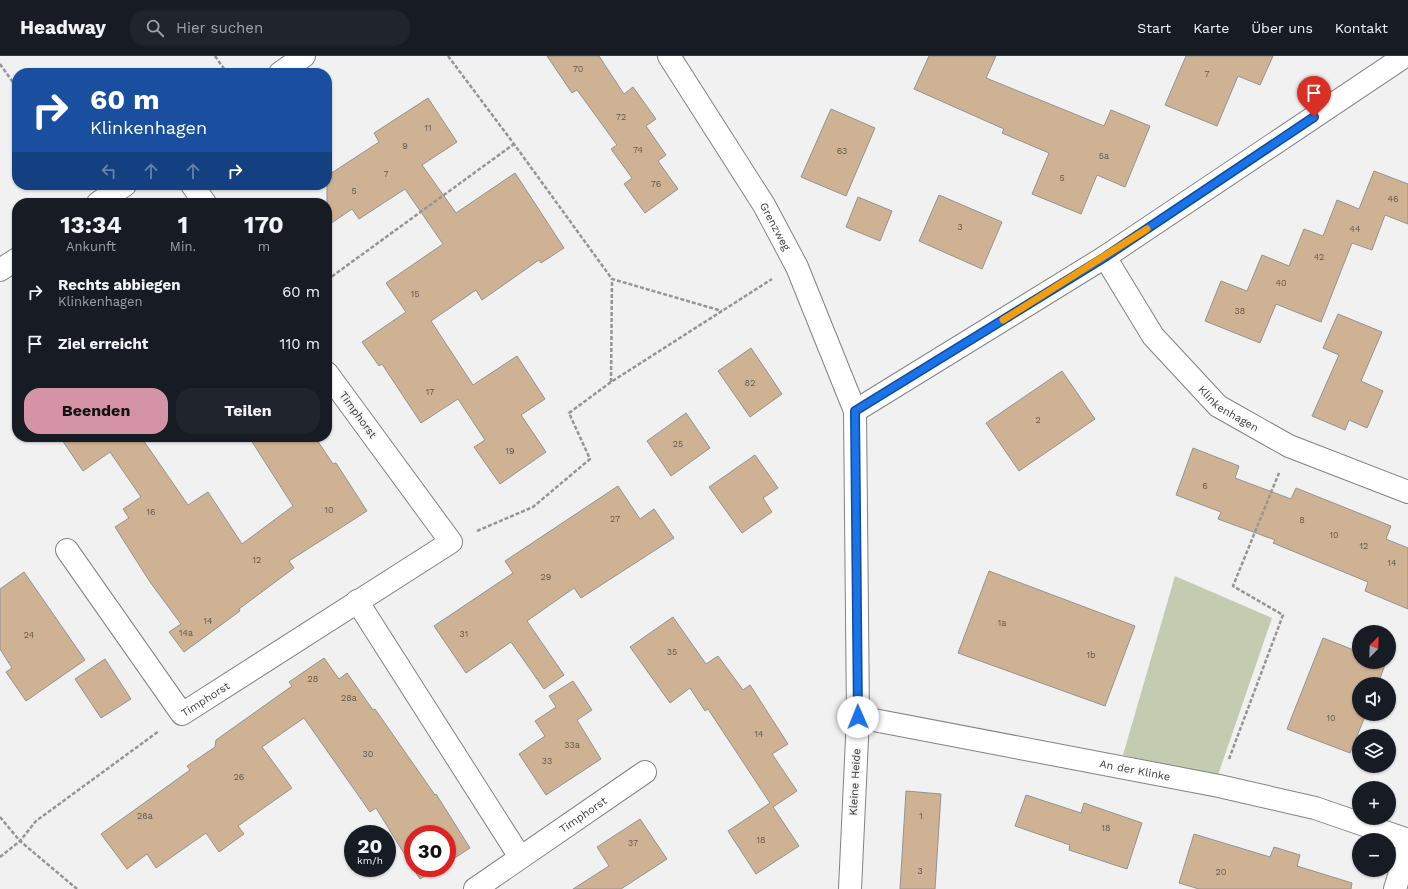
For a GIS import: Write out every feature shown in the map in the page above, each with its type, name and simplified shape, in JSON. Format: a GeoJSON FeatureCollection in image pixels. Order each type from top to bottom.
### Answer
{"type":"FeatureCollection","features":[{"type":"Feature","properties":{"kind":"street"},"geometry":{"type":"LineString","coordinates":[[287,68],[304,56]]}},
{"type":"Feature","properties":{"kind":"street","name":"Grenzweg"},"geometry":{"type":"LineString","coordinates":[[670,56],[764,205],[797,267],[855,411]]}},
{"type":"Feature","properties":{"kind":"street"},"geometry":{"type":"LineString","coordinates":[[855,411],[1105,257],[1405,56]]}},
{"type":"Feature","properties":{"kind":"street"},"geometry":{"type":"LineString","coordinates":[[106,198],[118,190]]}},
{"type":"Feature","properties":{"kind":"street","name":"Klinkenhagen"},"geometry":{"type":"LineString","coordinates":[[1105,257],[1153,336],[1218,406],[1289,446],[1408,492]]}},
{"type":"Feature","properties":{"kind":"street"},"geometry":{"type":"LineString","coordinates":[[0,270],[12,262]]}},
{"type":"Feature","properties":{"kind":"street","name":"Timphorst"},"geometry":{"type":"LineString","coordinates":[[67,550],[182,714],[451,542],[332,380]]}},
{"type":"Feature","properties":{"kind":"street","name":"Kleine Heide"},"geometry":{"type":"LineString","coordinates":[[850,889],[858,717],[855,411]]}},
{"type":"Feature","properties":{"kind":"street"},"geometry":{"type":"LineString","coordinates":[[357,601],[520,857]]}},
{"type":"Feature","properties":{"kind":"street","name":"An der Klinke"},"geometry":{"type":"LineString","coordinates":[[858,717],[1219,786],[1316,808],[1408,840]]}},
{"type":"Feature","properties":{"kind":"street","name":"Timphorst"},"geometry":{"type":"LineString","coordinates":[[475,889],[645,772]]}},
{"type":"Feature","properties":{"kind":"street"},"geometry":{"type":"LineString","coordinates":[[1395,889],[1408,846]]}},
{"type":"Feature","properties":{"kind":"path"},"geometry":{"type":"LineString","coordinates":[[215,56],[223,68]]}},
{"type":"Feature","properties":{"kind":"path"},"geometry":{"type":"LineString","coordinates":[[448,56],[612,279],[611,382]]}},
{"type":"Feature","properties":{"kind":"path"},"geometry":{"type":"LineString","coordinates":[[0,64],[12,81]]}},
{"type":"Feature","properties":{"kind":"path"},"geometry":{"type":"LineString","coordinates":[[332,276],[514,144]]}},
{"type":"Feature","properties":{"kind":"path"},"geometry":{"type":"LineString","coordinates":[[451,542],[533,507],[590,459],[569,413],[611,382],[768,281],[797,267]]}},
{"type":"Feature","properties":{"kind":"path"},"geometry":{"type":"LineString","coordinates":[[612,279],[722,311]]}},
{"type":"Feature","properties":{"kind":"path"},"geometry":{"type":"LineString","coordinates":[[1219,786],[1283,615],[1233,586],[1289,446]]}},
{"type":"Feature","properties":{"kind":"path"},"geometry":{"type":"LineString","coordinates":[[0,857],[20,840],[36,821],[182,714]]}},
{"type":"Feature","properties":{"kind":"path"},"geometry":{"type":"LineString","coordinates":[[0,817],[20,840],[77,889]]}},
{"type":"Feature","properties":{"kind":"green space"},"geometry":{"type":"Polygon","coordinates":[[[1175,576],[1272,618],[1217,778],[1123,755],[1175,576]]]}},
{"type":"Feature","properties":{"kind":"building"},"geometry":{"type":"Polygon","coordinates":[[[547,56],[599,56],[624,94],[633,87],[656,119],[646,126],[666,155],[658,161],[678,189],[645,213],[624,184],[632,178],[611,149],[617,145],[577,90],[572,93],[547,56]]]}},
{"type":"Feature","properties":{"kind":"building"},"geometry":{"type":"Polygon","coordinates":[[[929,56],[996,56],[986,78],[1104,126],[1111,110],[1150,126],[1125,187],[1097,175],[1081,214],[1032,194],[1049,153],[1002,133],[1004,129],[914,89],[929,56]]]}},
{"type":"Feature","properties":{"kind":"building"},"geometry":{"type":"Polygon","coordinates":[[[1186,56],[1273,56],[1260,85],[1238,76],[1217,126],[1165,105],[1186,56]]]}},
{"type":"Feature","properties":{"kind":"building"},"geometry":{"type":"Polygon","coordinates":[[[428,98],[457,142],[422,165],[456,213],[515,173],[564,248],[541,263],[539,260],[482,300],[476,290],[431,321],[473,385],[517,356],[545,399],[521,415],[546,452],[500,484],[474,447],[485,440],[458,399],[421,423],[382,364],[379,366],[362,342],[406,312],[386,283],[443,244],[405,189],[359,219],[352,209],[332,223],[332,198],[327,198],[327,190],[332,190],[332,173],[379,142],[374,133],[428,98]]]}},
{"type":"Feature","properties":{"kind":"building"},"geometry":{"type":"Polygon","coordinates":[[[831,109],[875,128],[846,196],[801,177],[831,109]]]}},
{"type":"Feature","properties":{"kind":"building"},"geometry":{"type":"Polygon","coordinates":[[[1374,171],[1408,184],[1408,224],[1385,215],[1372,250],[1352,243],[1321,322],[1276,304],[1260,343],[1205,321],[1221,281],[1247,291],[1262,255],[1289,266],[1304,229],[1323,236],[1337,200],[1359,209],[1374,171]]]}},
{"type":"Feature","properties":{"kind":"building"},"geometry":{"type":"Polygon","coordinates":[[[939,195],[1002,222],[982,269],[919,241],[939,195]]]}},
{"type":"Feature","properties":{"kind":"building"},"geometry":{"type":"Polygon","coordinates":[[[858,197],[892,211],[880,241],[846,227],[858,197]]]}},
{"type":"Feature","properties":{"kind":"building"},"geometry":{"type":"Polygon","coordinates":[[[1338,314],[1382,332],[1361,381],[1383,391],[1367,428],[1349,420],[1345,430],[1312,416],[1339,355],[1323,348],[1338,314]]]}},
{"type":"Feature","properties":{"kind":"building"},"geometry":{"type":"Polygon","coordinates":[[[751,348],[782,394],[750,417],[718,371],[751,348]]]}},
{"type":"Feature","properties":{"kind":"building"},"geometry":{"type":"Polygon","coordinates":[[[1062,371],[1095,419],[1019,471],[986,423],[1062,371]]]}},
{"type":"Feature","properties":{"kind":"building"},"geometry":{"type":"Polygon","coordinates":[[[686,413],[710,448],[671,476],[647,441],[686,413]]]}},
{"type":"Feature","properties":{"kind":"building"},"geometry":{"type":"Polygon","coordinates":[[[63,442],[144,442],[188,505],[208,492],[242,544],[293,506],[252,442],[318,442],[333,464],[336,463],[367,511],[289,561],[294,568],[239,609],[240,611],[184,652],[169,632],[181,624],[150,582],[115,527],[129,518],[123,509],[141,497],[110,452],[83,471],[63,442]]]}},
{"type":"Feature","properties":{"kind":"building"},"geometry":{"type":"Polygon","coordinates":[[[1193,448],[1239,466],[1235,478],[1291,499],[1296,488],[1391,526],[1386,539],[1408,548],[1408,609],[1365,591],[1368,582],[1273,543],[1275,540],[1218,519],[1221,512],[1176,495],[1193,448]]]}},
{"type":"Feature","properties":{"kind":"building"},"geometry":{"type":"Polygon","coordinates":[[[755,455],[778,488],[763,498],[772,512],[742,533],[709,487],[755,455]]]}},
{"type":"Feature","properties":{"kind":"building"},"geometry":{"type":"Polygon","coordinates":[[[618,486],[640,519],[654,509],[674,538],[581,598],[574,588],[527,621],[564,675],[544,689],[511,642],[466,673],[434,626],[513,573],[505,561],[618,486]]]}},
{"type":"Feature","properties":{"kind":"building"},"geometry":{"type":"Polygon","coordinates":[[[989,571],[1135,626],[1105,706],[958,653],[989,571]]]}},
{"type":"Feature","properties":{"kind":"building"},"geometry":{"type":"Polygon","coordinates":[[[24,572],[85,660],[26,701],[6,672],[12,668],[0,649],[0,589],[24,572]]]}},
{"type":"Feature","properties":{"kind":"building"},"geometry":{"type":"Polygon","coordinates":[[[673,617],[706,664],[718,656],[743,690],[750,685],[788,744],[772,754],[797,791],[773,807],[799,846],[756,874],[728,831],[770,803],[708,709],[705,711],[690,688],[670,703],[630,647],[673,617]]]}},
{"type":"Feature","properties":{"kind":"building"},"geometry":{"type":"Polygon","coordinates":[[[1323,638],[1352,649],[1352,669],[1383,669],[1381,677],[1352,677],[1352,721],[1363,721],[1360,729],[1352,729],[1352,748],[1350,753],[1287,729],[1323,638]]]}},
{"type":"Feature","properties":{"kind":"building"},"geometry":{"type":"Polygon","coordinates":[[[324,658],[339,679],[347,673],[373,710],[375,709],[435,795],[436,794],[456,825],[404,825],[404,853],[396,840],[396,825],[386,825],[376,808],[370,812],[304,718],[262,747],[292,788],[238,826],[244,834],[219,852],[206,833],[156,868],[147,854],[127,869],[101,834],[190,770],[187,766],[215,747],[216,740],[292,686],[289,682],[324,658]]]}},
{"type":"Feature","properties":{"kind":"building"},"geometry":{"type":"Polygon","coordinates":[[[105,659],[131,699],[101,718],[75,679],[105,659]]]}},
{"type":"Feature","properties":{"kind":"building"},"geometry":{"type":"Polygon","coordinates":[[[573,681],[592,710],[577,720],[601,759],[546,795],[519,754],[545,736],[535,721],[556,707],[549,696],[573,681]]]}},
{"type":"Feature","properties":{"kind":"building"},"geometry":{"type":"Polygon","coordinates":[[[906,791],[941,794],[935,889],[900,889],[906,791]]]}},
{"type":"Feature","properties":{"kind":"building"},"geometry":{"type":"Polygon","coordinates":[[[1026,795],[1081,813],[1084,803],[1142,823],[1127,869],[1069,850],[1070,845],[1015,826],[1026,795]]]}},
{"type":"Feature","properties":{"kind":"building"},"geometry":{"type":"Polygon","coordinates":[[[640,819],[667,859],[621,889],[573,889],[609,866],[597,847],[640,819]]]}},
{"type":"Feature","properties":{"kind":"building"},"geometry":{"type":"Polygon","coordinates":[[[456,826],[470,848],[456,857],[456,826]]]}},
{"type":"Feature","properties":{"kind":"building"},"geometry":{"type":"Polygon","coordinates":[[[1194,834],[1270,857],[1274,847],[1300,855],[1297,866],[1352,883],[1351,889],[1199,889],[1179,883],[1194,834]]]}},
{"type":"Feature","properties":{"kind":"slow traffic"},"geometry":{"type":"LineString","coordinates":[[1003,320],[1105,257],[1147,229]]}},
{"type":"Feature","properties":{"kind":"route"},"geometry":{"type":"LineString","coordinates":[[858,717],[855,411],[1105,257],[1314,117]]}}]}
